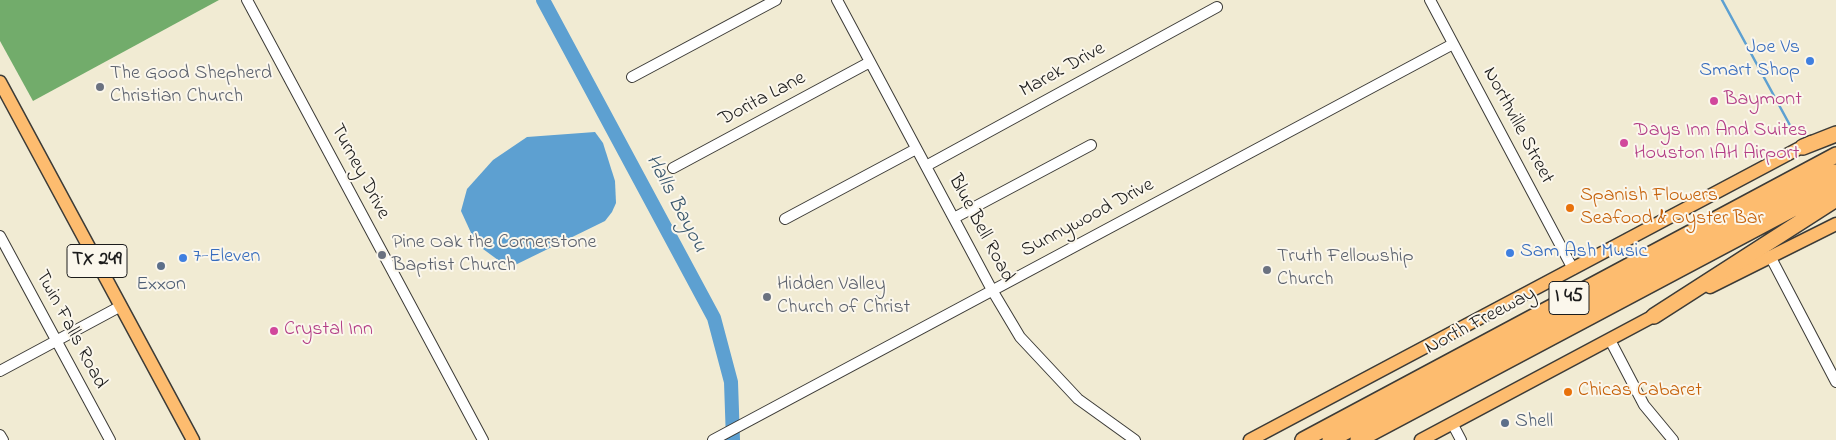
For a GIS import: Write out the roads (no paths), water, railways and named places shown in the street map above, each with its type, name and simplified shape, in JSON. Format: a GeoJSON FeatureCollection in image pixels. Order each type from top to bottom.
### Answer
{"type":"FeatureCollection","features":[{"type":"Feature","properties":{"kind":"highway"},"geometry":{"type":"LineString","coordinates":[[1804,147],[1836,134]]}},
{"type":"Feature","properties":{"kind":"highway","name":"North Freeway"},"geometry":{"type":"LineString","coordinates":[[1303,440],[1836,155]]}},
{"type":"Feature","properties":{"kind":"highway","name":"North Freeway"},"geometry":{"type":"LineString","coordinates":[[1330,440],[1836,172]]}},
{"type":"Feature","properties":{"kind":"highway","name":"I 45"},"geometry":{"type":"LineString","coordinates":[[1358,440],[1836,186]]}},
{"type":"Feature","properties":{"kind":"highway"},"geometry":{"type":"LineString","coordinates":[[1654,316],[1836,199]]}},
{"type":"Feature","properties":{"kind":"main road","name":"TX 249"},"geometry":{"type":"LineString","coordinates":[[0,82],[193,440]]}},
{"type":"Feature","properties":{"kind":"main road"},"geometry":{"type":"LineString","coordinates":[[1250,440],[1804,147],[1836,127]]}},
{"type":"Feature","properties":{"kind":"main road"},"geometry":{"type":"LineString","coordinates":[[1421,440],[1654,316],[1836,224]]}},
{"type":"Feature","properties":{"kind":"street","name":"Turney Drive"},"geometry":{"type":"LineString","coordinates":[[247,0],[483,440]]}},
{"type":"Feature","properties":{"kind":"street"},"geometry":{"type":"LineString","coordinates":[[632,77],[776,0]]}},
{"type":"Feature","properties":{"kind":"street","name":"Blue Bell Road"},"geometry":{"type":"LineString","coordinates":[[837,0],[992,290],[1020,337],[1078,399],[1135,440]]}},
{"type":"Feature","properties":{"kind":"street","name":"Northville Street"},"geometry":{"type":"LineString","coordinates":[[1430,0],[1573,269]]}},
{"type":"Feature","properties":{"kind":"street","name":"Marek Drive"},"geometry":{"type":"LineString","coordinates":[[926,166],[1217,7]]}},
{"type":"Feature","properties":{"kind":"street","name":"Sunnywood Drive"},"geometry":{"type":"LineString","coordinates":[[713,440],[1453,44]]}},
{"type":"Feature","properties":{"kind":"street","name":"Dorita Lane"},"geometry":{"type":"LineString","coordinates":[[673,168],[870,62]]}},
{"type":"Feature","properties":{"kind":"street"},"geometry":{"type":"LineString","coordinates":[[954,218],[1090,145]]}},
{"type":"Feature","properties":{"kind":"street"},"geometry":{"type":"LineString","coordinates":[[785,219],[916,149]]}},
{"type":"Feature","properties":{"kind":"street","name":"Twin Falls Road"},"geometry":{"type":"LineString","coordinates":[[0,236],[110,440]]}},
{"type":"Feature","properties":{"kind":"street"},"geometry":{"type":"LineString","coordinates":[[1770,256],[1836,382]]}},
{"type":"Feature","properties":{"kind":"street"},"geometry":{"type":"LineString","coordinates":[[0,371],[121,306]]}},
{"type":"Feature","properties":{"kind":"street"},"geometry":{"type":"LineString","coordinates":[[1610,340],[1644,405],[1673,440]]}},
{"type":"Feature","properties":{"kind":"street"},"geometry":{"type":"LineString","coordinates":[[1452,423],[1461,440]]}},
{"type":"Feature","properties":{"kind":"street"},"geometry":{"type":"LineString","coordinates":[[0,435],[3,440]]}},
{"type":"Feature","properties":{"kind":"water"},"geometry":{"type":"Polygon","coordinates":[[[595,132],[603,143],[615,181],[616,203],[605,221],[509,268],[483,249],[472,235],[461,211],[467,189],[493,160],[527,137],[595,132]]]}},
{"type":"Feature","properties":{"kind":"waterway","name":"Halls Bayou"},"geometry":{"type":"LineString","coordinates":[[543,0],[714,318],[731,382],[733,440]]}},
{"type":"Feature","properties":{"kind":"waterway"},"geometry":{"type":"LineString","coordinates":[[1722,0],[1792,129]]}},
{"type":"Feature","properties":{"kind":"place","name":"Joe Vs Smart Shop"},"geometry":{"type":"Point","coordinates":[1810,61]}},
{"type":"Feature","properties":{"kind":"place","name":"The Good Shepherd Christian Church"},"geometry":{"type":"Point","coordinates":[100,87]}},
{"type":"Feature","properties":{"kind":"place","name":"Baymont"},"geometry":{"type":"Point","coordinates":[1714,101]}},
{"type":"Feature","properties":{"kind":"place","name":"Days Inn And Suites Houston IAH Airport"},"geometry":{"type":"Point","coordinates":[1624,143]}},
{"type":"Feature","properties":{"kind":"place","name":"Spanish Flowers Seafood & Oyster Bar"},"geometry":{"type":"Point","coordinates":[1570,208]}},
{"type":"Feature","properties":{"kind":"place","name":"Sam Ash Music"},"geometry":{"type":"Point","coordinates":[1510,253]}},
{"type":"Feature","properties":{"kind":"place","name":"Pine Oak the Cornerstone Baptist Church"},"geometry":{"type":"Point","coordinates":[382,255]}},
{"type":"Feature","properties":{"kind":"place","name":"7-Eleven"},"geometry":{"type":"Point","coordinates":[183,258]}},
{"type":"Feature","properties":{"kind":"place","name":"Exxon"},"geometry":{"type":"Point","coordinates":[161,266]}},
{"type":"Feature","properties":{"kind":"place","name":"Truth Fellowship Church"},"geometry":{"type":"Point","coordinates":[1267,270]}},
{"type":"Feature","properties":{"kind":"place","name":"Hidden Valley Church of Christ"},"geometry":{"type":"Point","coordinates":[767,297]}},
{"type":"Feature","properties":{"kind":"place","name":"Crystal Inn"},"geometry":{"type":"Point","coordinates":[274,331]}},
{"type":"Feature","properties":{"kind":"place","name":"Chicas Cabaret"},"geometry":{"type":"Point","coordinates":[1568,392]}},
{"type":"Feature","properties":{"kind":"place","name":"Shell"},"geometry":{"type":"Point","coordinates":[1505,423]}}]}
